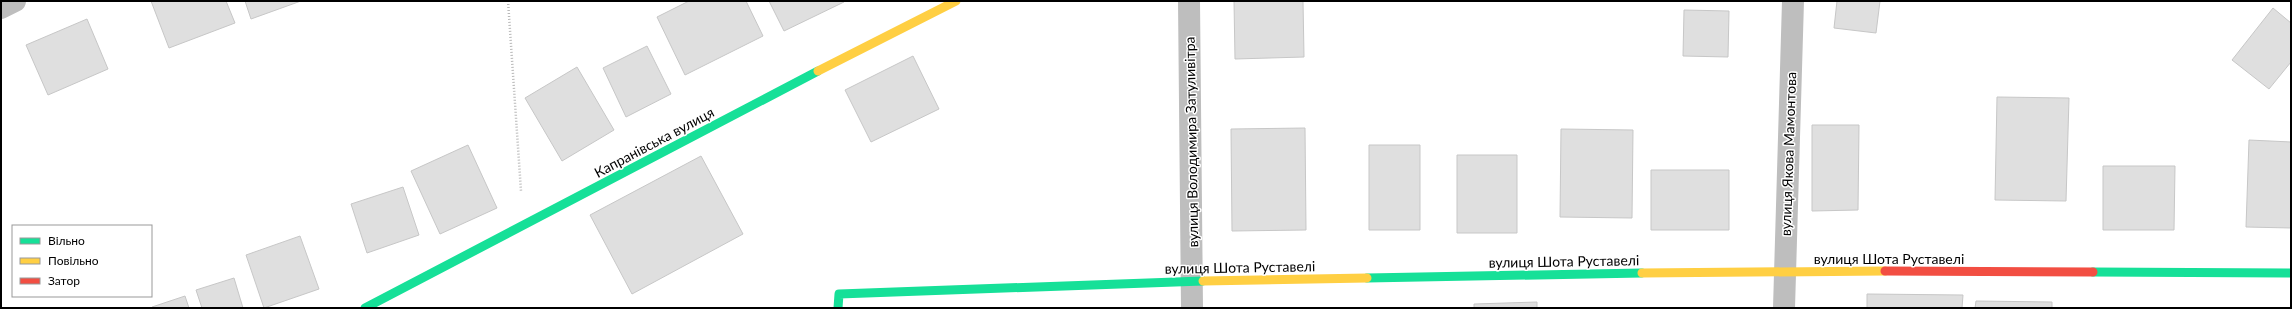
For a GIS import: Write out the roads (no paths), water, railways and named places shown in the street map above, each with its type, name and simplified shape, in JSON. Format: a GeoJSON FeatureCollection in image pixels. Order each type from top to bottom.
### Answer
{"type":"FeatureCollection","features":[{"type":"Feature","properties":{"kind":"street"},"geometry":{"type":"LineString","coordinates":[[1,8],[15,1]]}},
{"type":"Feature","properties":{"kind":"street","name":"Капранівська вулиця"},"geometry":{"type":"LineString","coordinates":[[365,308],[912,22],[956,1]]}},
{"type":"Feature","properties":{"kind":"street","name":"вулиця Володимира Затуливітра"},"geometry":{"type":"LineString","coordinates":[[1189,1],[1192,308]]}},
{"type":"Feature","properties":{"kind":"street","name":"вулиця Якова Мамонтова"},"geometry":{"type":"LineString","coordinates":[[1784,308],[1793,1]]}},
{"type":"Feature","properties":{"kind":"street","name":"вулиця Шота Руставелі"},"geometry":{"type":"LineString","coordinates":[[838,308],[839,294],[1192,281],[1784,271],[2291,273]]}}]}
